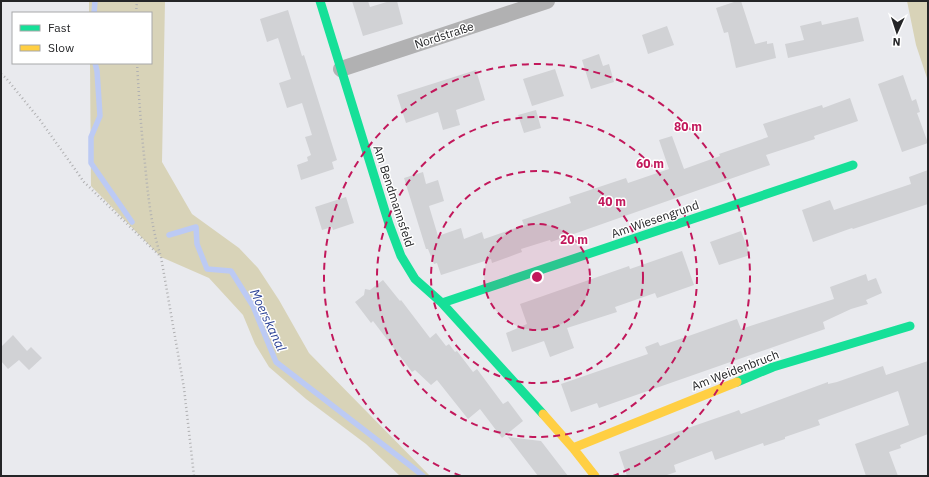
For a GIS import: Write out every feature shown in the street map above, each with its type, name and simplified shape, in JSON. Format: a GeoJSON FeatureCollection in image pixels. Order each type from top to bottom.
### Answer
{"type":"FeatureCollection","features":[{"type":"Feature","properties":{"kind":"street","name":"Am Bendmannsfeld"},"geometry":{"type":"LineString","coordinates":[[320,1],[389,224],[401,256],[415,280],[442,303],[573,448],[595,476]]}},
{"type":"Feature","properties":{"kind":"street","name":"Nordstraße"},"geometry":{"type":"LineString","coordinates":[[341,69],[547,1]]}},
{"type":"Feature","properties":{"kind":"street","name":"Am Wiesengrund"},"geometry":{"type":"LineString","coordinates":[[442,303],[853,164]]}},
{"type":"Feature","properties":{"kind":"street","name":"Am Weidenbruch"},"geometry":{"type":"LineString","coordinates":[[573,448],[772,367],[910,326]]}},
{"type":"Feature","properties":{"kind":"path"},"geometry":{"type":"LineString","coordinates":[[136,12],[137,1]]}},
{"type":"Feature","properties":{"kind":"path"},"geometry":{"type":"LineString","coordinates":[[137,64],[139,109],[148,204],[155,239],[161,257],[184,388],[194,476]]}},
{"type":"Feature","properties":{"kind":"path"},"geometry":{"type":"LineString","coordinates":[[1,74],[6,78],[40,120],[84,182],[161,257]]}},
{"type":"Feature","properties":{"kind":"shaded area"},"geometry":{"type":"Polygon","coordinates":[[[89,1],[165,1],[162,162],[192,214],[239,248],[258,268],[279,300],[309,353],[430,476],[400,476],[366,444],[306,399],[269,367],[255,344],[243,315],[209,278],[161,257],[91,186],[90,64],[152,64],[152,12],[89,12],[89,1]]]}},
{"type":"Feature","properties":{"kind":"shaded area"},"geometry":{"type":"Polygon","coordinates":[[[907,1],[928,1],[928,81],[916,45],[907,1]]]}},
{"type":"Feature","properties":{"kind":"building"},"geometry":{"type":"Polygon","coordinates":[[[352,1],[368,1],[370,7],[390,1],[397,1],[403,24],[363,36],[352,1]]]}},
{"type":"Feature","properties":{"kind":"building"},"geometry":{"type":"Polygon","coordinates":[[[741,1],[755,44],[767,41],[767,44],[773,43],[776,58],[736,68],[728,32],[724,33],[716,8],[741,1]]]}},
{"type":"Feature","properties":{"kind":"building"},"geometry":{"type":"Polygon","coordinates":[[[288,10],[302,56],[304,55],[337,160],[332,162],[334,169],[301,180],[297,165],[308,161],[307,157],[311,155],[305,137],[312,135],[302,103],[287,108],[279,83],[291,79],[278,38],[267,42],[260,19],[288,10]]]}},
{"type":"Feature","properties":{"kind":"building"},"geometry":{"type":"Polygon","coordinates":[[[858,17],[864,41],[788,58],[785,44],[804,40],[800,26],[821,21],[822,25],[858,17]]]}},
{"type":"Feature","properties":{"kind":"building"},"geometry":{"type":"Polygon","coordinates":[[[667,26],[674,45],[648,54],[642,35],[667,26]]]}},
{"type":"Feature","properties":{"kind":"building"},"geometry":{"type":"Polygon","coordinates":[[[599,54],[603,66],[609,64],[614,82],[591,89],[582,60],[599,54]]]}},
{"type":"Feature","properties":{"kind":"building"},"geometry":{"type":"Polygon","coordinates":[[[555,69],[564,96],[532,106],[523,79],[555,69]]]}},
{"type":"Feature","properties":{"kind":"building"},"geometry":{"type":"Polygon","coordinates":[[[476,70],[485,100],[456,110],[460,125],[443,130],[438,112],[406,123],[397,95],[476,70]]]}},
{"type":"Feature","properties":{"kind":"building"},"geometry":{"type":"Polygon","coordinates":[[[903,75],[912,101],[916,99],[920,112],[917,113],[928,143],[902,152],[878,84],[903,75]]]}},
{"type":"Feature","properties":{"kind":"building"},"geometry":{"type":"Polygon","coordinates":[[[850,98],[858,121],[814,136],[815,139],[766,155],[770,165],[551,242],[550,240],[521,249],[522,252],[492,263],[491,259],[441,275],[437,263],[434,264],[428,249],[426,249],[404,178],[423,172],[426,184],[438,180],[444,201],[429,206],[438,236],[461,228],[464,239],[482,232],[484,239],[524,225],[522,220],[571,203],[569,197],[626,178],[628,183],[669,169],[659,140],[672,136],[684,169],[720,156],[719,154],[768,137],[763,124],[822,105],[823,108],[850,98]]]}},
{"type":"Feature","properties":{"kind":"building"},"geometry":{"type":"Polygon","coordinates":[[[536,110],[541,128],[524,133],[518,115],[536,110]]]}},
{"type":"Feature","properties":{"kind":"building"},"geometry":{"type":"Polygon","coordinates":[[[928,170],[928,204],[813,242],[802,210],[830,200],[834,210],[911,184],[909,177],[928,170]]]}},
{"type":"Feature","properties":{"kind":"building"},"geometry":{"type":"Polygon","coordinates":[[[346,197],[354,223],[333,230],[332,227],[322,230],[315,207],[346,197]]]}},
{"type":"Feature","properties":{"kind":"building"},"geometry":{"type":"Polygon","coordinates":[[[741,231],[750,255],[719,265],[710,242],[741,231]]]}},
{"type":"Feature","properties":{"kind":"building"},"geometry":{"type":"Polygon","coordinates":[[[682,251],[694,285],[657,298],[655,293],[615,307],[617,312],[567,328],[574,348],[550,357],[544,341],[512,352],[506,333],[527,324],[520,304],[629,266],[630,269],[682,251]]]}},
{"type":"Feature","properties":{"kind":"building"},"geometry":{"type":"Polygon","coordinates":[[[866,274],[868,281],[876,278],[882,293],[866,300],[868,304],[851,309],[823,322],[825,329],[599,408],[597,403],[571,412],[561,384],[648,354],[645,347],[658,342],[660,346],[737,319],[741,329],[834,299],[830,287],[866,274]]]}},
{"type":"Feature","properties":{"kind":"building"},"geometry":{"type":"Polygon","coordinates":[[[383,280],[400,301],[401,300],[430,338],[436,333],[446,346],[449,344],[455,352],[457,351],[473,372],[477,369],[503,404],[508,401],[523,421],[502,438],[480,409],[468,419],[437,380],[431,385],[415,370],[412,372],[373,321],[371,323],[355,302],[364,295],[365,289],[370,290],[383,280]]]}},
{"type":"Feature","properties":{"kind":"building"},"geometry":{"type":"Polygon","coordinates":[[[13,335],[27,351],[31,347],[42,358],[29,370],[19,360],[8,369],[1,361],[1,347],[13,335]]]}},
{"type":"Feature","properties":{"kind":"building"},"geometry":{"type":"Polygon","coordinates":[[[928,361],[928,434],[900,445],[901,448],[889,452],[898,476],[866,476],[855,444],[909,425],[898,391],[818,420],[820,425],[764,446],[763,443],[715,460],[712,451],[674,465],[676,472],[664,476],[627,476],[619,452],[739,410],[741,414],[828,382],[828,384],[837,382],[883,366],[886,375],[928,361]]]}},
{"type":"Feature","properties":{"kind":"building"},"geometry":{"type":"Polygon","coordinates":[[[508,437],[541,441],[568,476],[538,476],[508,437]]]}},
{"type":"Feature","properties":{"kind":"waterway","name":"Moerskanal"},"geometry":{"type":"LineString","coordinates":[[94,12],[95,1]]}},
{"type":"Feature","properties":{"kind":"waterway","name":"Moerskanal"},"geometry":{"type":"LineString","coordinates":[[95,64],[100,116],[91,137],[91,163],[132,222]]}},
{"type":"Feature","properties":{"kind":"waterway","name":"Moerskanal"},"geometry":{"type":"LineString","coordinates":[[169,235],[196,227],[197,244],[207,269],[231,271],[253,306],[276,362],[423,476]]}},
{"type":"Feature","properties":{"kind":"traffic: fast"},"geometry":{"type":"LineString","coordinates":[[320,1],[389,224],[401,256],[415,279],[442,303],[543,414]]}},
{"type":"Feature","properties":{"kind":"traffic: fast"},"geometry":{"type":"LineString","coordinates":[[442,303],[853,165]]}},
{"type":"Feature","properties":{"kind":"traffic: fast"},"geometry":{"type":"LineString","coordinates":[[737,382],[773,367],[910,326]]}},
{"type":"Feature","properties":{"kind":"traffic: slow"},"geometry":{"type":"LineString","coordinates":[[573,448],[737,382]]}},
{"type":"Feature","properties":{"kind":"traffic: slow"},"geometry":{"type":"LineString","coordinates":[[543,414],[595,476]]}}]}
